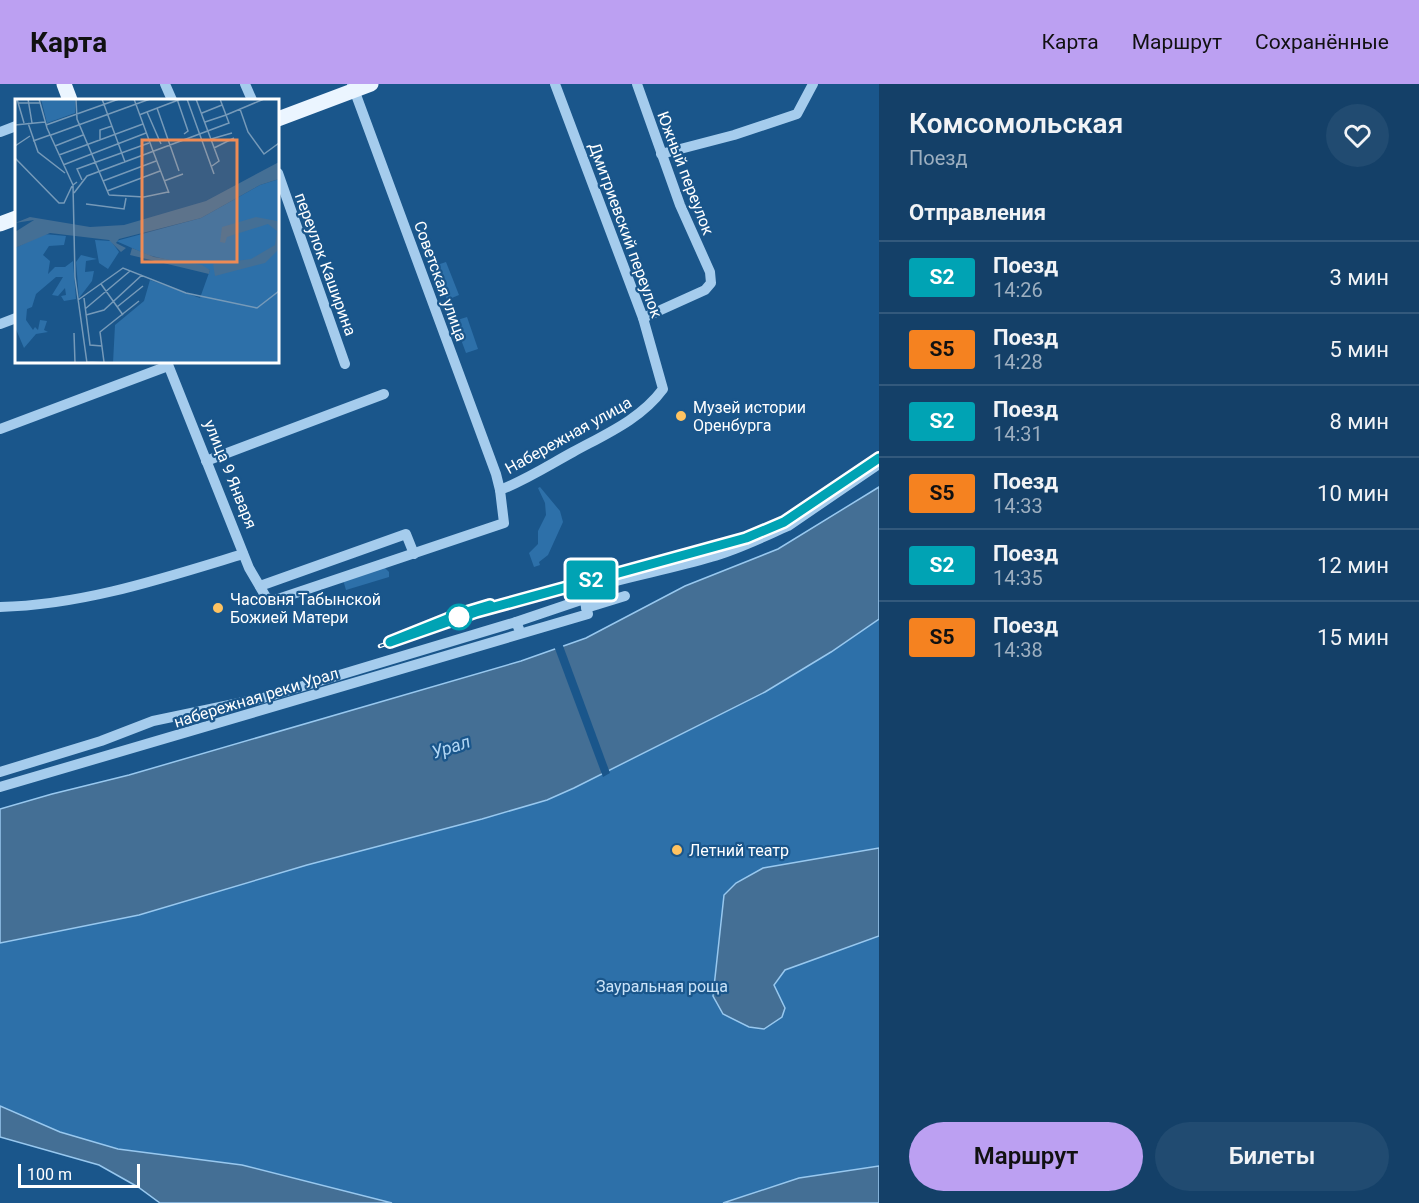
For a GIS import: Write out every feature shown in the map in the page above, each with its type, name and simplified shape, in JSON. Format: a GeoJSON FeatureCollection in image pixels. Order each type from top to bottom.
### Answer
{"type":"FeatureCollection","features":[{"type":"Feature","properties":{"kind":"main road"},"geometry":{"type":"LineString","coordinates":[[64,84],[70,99]]}},
{"type":"Feature","properties":{"kind":"main road"},"geometry":{"type":"LineString","coordinates":[[279,119],[353,87],[371,84]]}},
{"type":"Feature","properties":{"kind":"main road"},"geometry":{"type":"LineString","coordinates":[[0,224],[15,218]]}},
{"type":"Feature","properties":{"kind":"street"},"geometry":{"type":"LineString","coordinates":[[165,84],[172,99]]}},
{"type":"Feature","properties":{"kind":"street"},"geometry":{"type":"LineString","coordinates":[[245,84],[252,99]]}},
{"type":"Feature","properties":{"kind":"street","name":"Дмитриевский переулок"},"geometry":{"type":"LineString","coordinates":[[555,84],[643,318],[663,389]]}},
{"type":"Feature","properties":{"kind":"street","name":"Южный переулок"},"geometry":{"type":"LineString","coordinates":[[637,84],[680,205],[710,272],[711,283],[705,290],[643,318]]}},
{"type":"Feature","properties":{"kind":"street"},"geometry":{"type":"LineString","coordinates":[[661,154],[734,135],[797,114],[813,84]]}},
{"type":"Feature","properties":{"kind":"street","name":"Советская улица"},"geometry":{"type":"LineString","coordinates":[[353,87],[500,490]]}},
{"type":"Feature","properties":{"kind":"street"},"geometry":{"type":"LineString","coordinates":[[0,132],[15,126]]}},
{"type":"Feature","properties":{"kind":"street","name":"переулок Каширина"},"geometry":{"type":"LineString","coordinates":[[279,176],[345,364]]}},
{"type":"Feature","properties":{"kind":"street"},"geometry":{"type":"LineString","coordinates":[[0,324],[15,318]]}},
{"type":"Feature","properties":{"kind":"street"},"geometry":{"type":"LineString","coordinates":[[0,429],[167,364]]}},
{"type":"Feature","properties":{"kind":"street","name":"улица 9 Января"},"geometry":{"type":"LineString","coordinates":[[167,364],[243,554],[266,597]]}},
{"type":"Feature","properties":{"kind":"street","name":"Набережная улица"},"geometry":{"type":"LineString","coordinates":[[266,597],[272,601],[278,600],[504,523],[500,490],[612,432],[646,408],[663,389]]}},
{"type":"Feature","properties":{"kind":"street"},"geometry":{"type":"LineString","coordinates":[[206,461],[384,394]]}},
{"type":"Feature","properties":{"kind":"street","name":"набережная реки Урал"},"geometry":{"type":"LineString","coordinates":[[0,787],[588,614],[581,591],[713,557],[782,529],[879,464]]}},
{"type":"Feature","properties":{"kind":"street"},"geometry":{"type":"LineString","coordinates":[[260,586],[406,534],[414,554]]}},
{"type":"Feature","properties":{"kind":"street"},"geometry":{"type":"LineString","coordinates":[[376,545],[383,564]]}},
{"type":"Feature","properties":{"kind":"street"},"geometry":{"type":"LineString","coordinates":[[0,607],[20,607],[117,591],[243,554]]}},
{"type":"Feature","properties":{"kind":"street"},"geometry":{"type":"LineString","coordinates":[[329,562],[336,580]]}},
{"type":"Feature","properties":{"kind":"street"},"geometry":{"type":"LineString","coordinates":[[306,569],[313,588]]}},
{"type":"Feature","properties":{"kind":"street","name":"набережная реки Урал"},"geometry":{"type":"LineString","coordinates":[[0,772],[83,747],[153,722],[263,698],[466,636],[585,603],[625,596]]}},
{"type":"Feature","properties":{"kind":"street"},"geometry":{"type":"LineString","coordinates":[[516,622],[520,635]]}},
{"type":"Feature","properties":{"kind":"street"},"geometry":{"type":"LineString","coordinates":[[466,636],[470,650]]}},
{"type":"Feature","properties":{"kind":"street"},"geometry":{"type":"LineString","coordinates":[[364,666],[368,679]]}},
{"type":"Feature","properties":{"kind":"street"},"geometry":{"type":"LineString","coordinates":[[303,686],[307,697]]}},
{"type":"Feature","properties":{"kind":"street"},"geometry":{"type":"LineString","coordinates":[[200,711],[205,728]]}},
{"type":"Feature","properties":{"kind":"street"},"geometry":{"type":"LineString","coordinates":[[153,722],[159,741]]}},
{"type":"Feature","properties":{"kind":"street"},"geometry":{"type":"LineString","coordinates":[[83,747],[88,762]]}},
{"type":"Feature","properties":{"kind":"street"},"geometry":{"type":"LineString","coordinates":[[34,762],[38,777]]}},
{"type":"Feature","properties":{"kind":"green space"},"geometry":{"type":"Polygon","coordinates":[[[446,262],[459,295],[447,300],[434,266],[446,262]]]}},
{"type":"Feature","properties":{"kind":"green space"},"geometry":{"type":"Polygon","coordinates":[[[467,317],[478,349],[466,353],[454,321],[467,317]]]}},
{"type":"Feature","properties":{"kind":"green space"},"geometry":{"type":"Polygon","coordinates":[[[540,487],[560,511],[563,522],[548,555],[539,562],[540,565],[534,567],[529,553],[538,544],[538,531],[546,515],[545,503],[538,488],[540,487]]]}},
{"type":"Feature","properties":{"kind":"green space"},"geometry":{"type":"Polygon","coordinates":[[[384,567],[389,572],[389,577],[346,590],[343,580],[384,567]]]}},
{"type":"Feature","properties":{"kind":"green space","name":"Зауральная роща"},"geometry":{"type":"Polygon","coordinates":[[[879,619],[879,1203],[392,1203],[242,1165],[118,1149],[60,1132],[0,1106],[0,943],[139,915],[307,865],[547,800],[765,692],[831,652],[879,619]]]}},
{"type":"Feature","properties":{"kind":"water","name":"Урал"},"geometry":{"type":"Polygon","coordinates":[[[879,487],[879,619],[831,652],[765,692],[547,800],[307,865],[139,915],[0,943],[0,809],[129,775],[521,661],[586,638],[685,586],[778,549],[879,487]]]}},
{"type":"Feature","properties":{"kind":"water"},"geometry":{"type":"Polygon","coordinates":[[[879,848],[879,936],[785,970],[774,985],[785,1008],[782,1017],[764,1029],[749,1027],[723,1014],[713,996],[724,895],[736,883],[763,868],[879,848]]]}},
{"type":"Feature","properties":{"kind":"water"},"geometry":{"type":"Polygon","coordinates":[[[0,1106],[60,1132],[118,1149],[242,1165],[392,1203],[160,1203],[138,1187],[99,1165],[0,1137],[0,1106]]]}},
{"type":"Feature","properties":{"kind":"water"},"geometry":{"type":"Polygon","coordinates":[[[879,1166],[879,1203],[723,1203],[799,1178],[879,1166]]]}},
{"type":"Feature","properties":{"kind":"pier"},"geometry":{"type":"Polygon","coordinates":[[[562,643],[610,773],[603,777],[554,646],[562,643]]]}},
{"type":"Feature","properties":{"kind":"railway"},"geometry":{"type":"LineString","coordinates":[[380,646],[476,612],[746,538],[784,522],[879,458]]}},
{"type":"Feature","properties":{"kind":"train","name":"S2"},"geometry":{"type":"LineString","coordinates":[[490,605],[460,614],[390,642],[476,612],[746,538],[784,522],[879,458]]}},
{"type":"Feature","properties":{"kind":"place","name":"Музей истории Оренбурга"},"geometry":{"type":"Point","coordinates":[681,416]}},
{"type":"Feature","properties":{"kind":"place","name":"Часовня Табынской Божией Матери"},"geometry":{"type":"Point","coordinates":[218,608]}},
{"type":"Feature","properties":{"kind":"place","name":"Летний театр"},"geometry":{"type":"Point","coordinates":[677,850]}}]}
